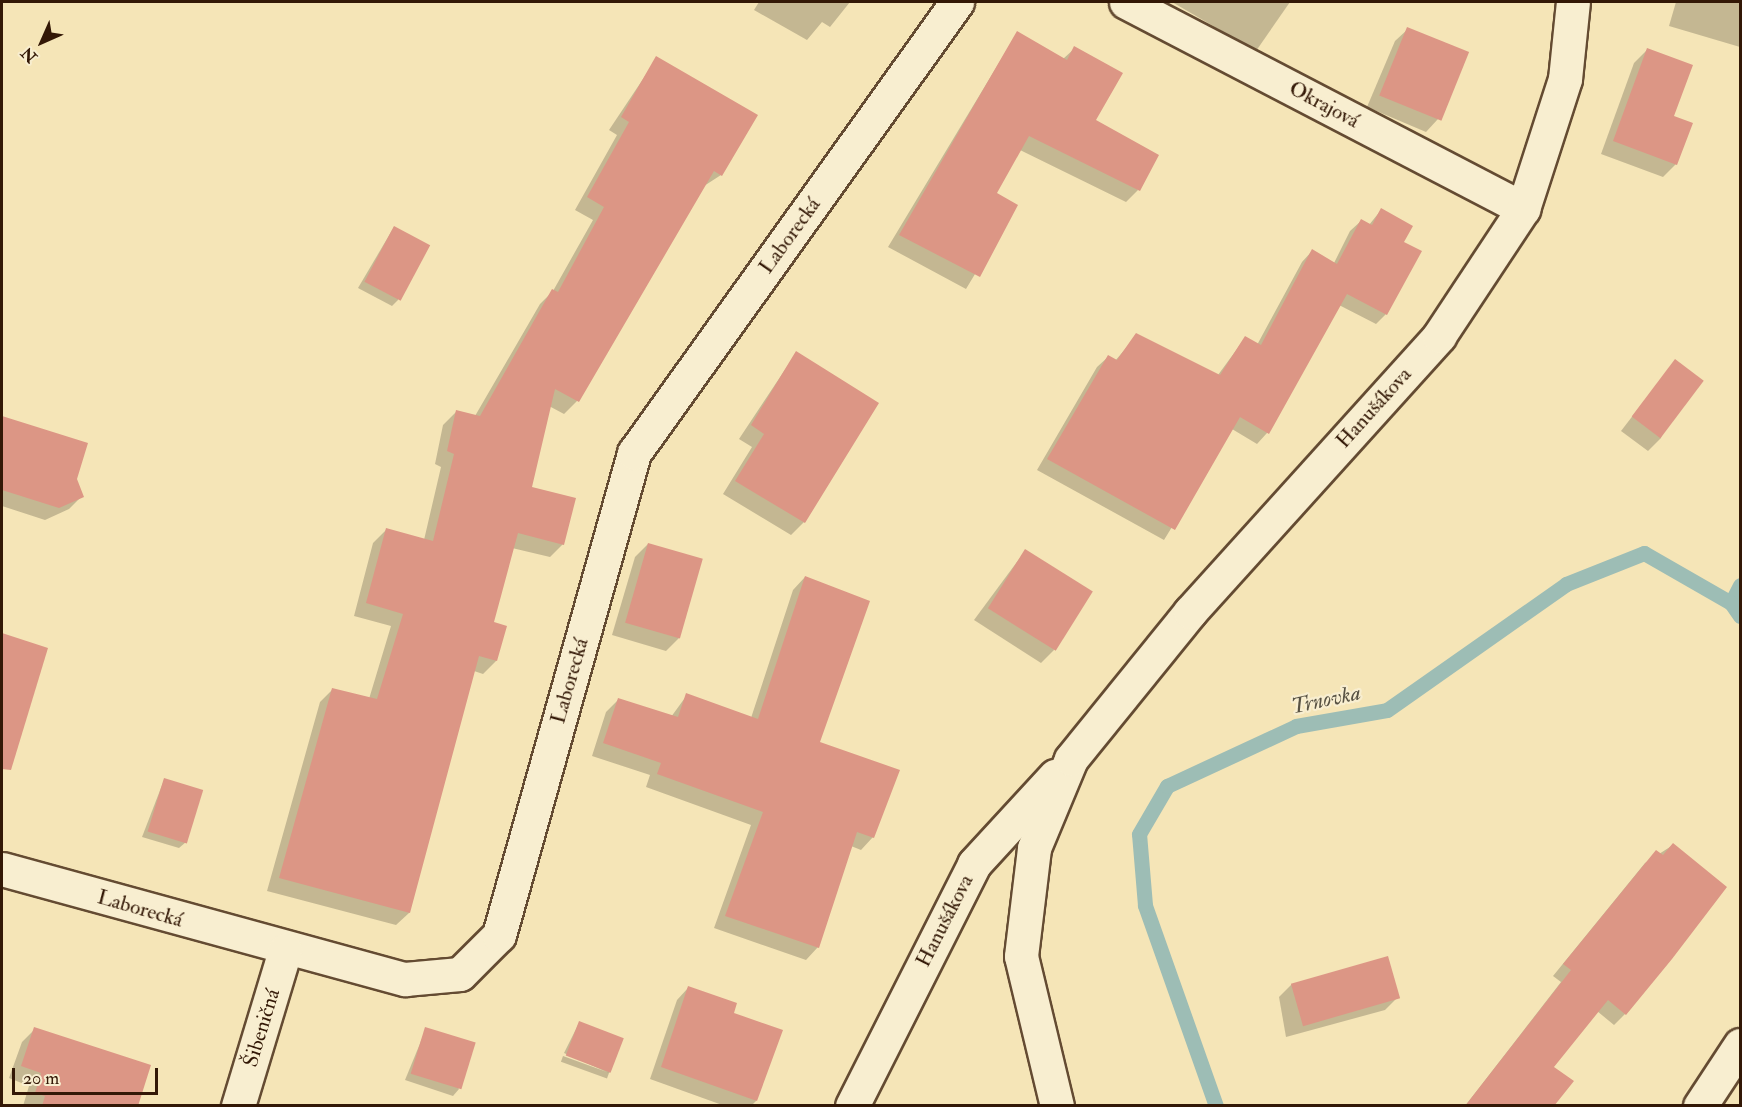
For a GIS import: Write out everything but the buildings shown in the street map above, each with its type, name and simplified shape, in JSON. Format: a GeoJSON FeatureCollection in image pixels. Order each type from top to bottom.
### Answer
{"type":"FeatureCollection","features":[{"type":"Feature","properties":{"kind":"street","name":"Laborecká"},"geometry":{"type":"LineString","coordinates":[[2,869],[285,950],[405,979],[460,974],[499,935],[634,453],[957,2]]}},
{"type":"Feature","properties":{"kind":"street","name":"Okrajová"},"geometry":{"type":"LineString","coordinates":[[1126,2],[1523,209]]}},
{"type":"Feature","properties":{"kind":"street","name":"Hanušákova"},"geometry":{"type":"LineString","coordinates":[[852,1106],[974,864],[1071,759],[1190,612],[1439,336],[1523,209],[1565,79],[1573,2]]}},
{"type":"Feature","properties":{"kind":"street","name":"Hanušákova"},"geometry":{"type":"LineString","coordinates":[[1057,1106],[1021,956],[1034,848],[1071,759]]}},
{"type":"Feature","properties":{"kind":"street","name":"Šibeničná"},"geometry":{"type":"LineString","coordinates":[[238,1106],[285,950]]}},
{"type":"Feature","properties":{"kind":"street"},"geometry":{"type":"LineString","coordinates":[[1700,1106],[1740,1046]]}},
{"type":"Feature","properties":{"kind":"waterway","name":"Trnovka"},"geometry":{"type":"LineString","coordinates":[[1216,1106],[1145,905],[1139,834],[1167,786],[1296,726],[1387,710],[1566,584],[1644,553],[1731,603],[1740,616]]}},
{"type":"Feature","properties":{"kind":"waterway","name":"Trnovka"},"geometry":{"type":"LineString","coordinates":[[1731,603],[1740,585]]}}]}
